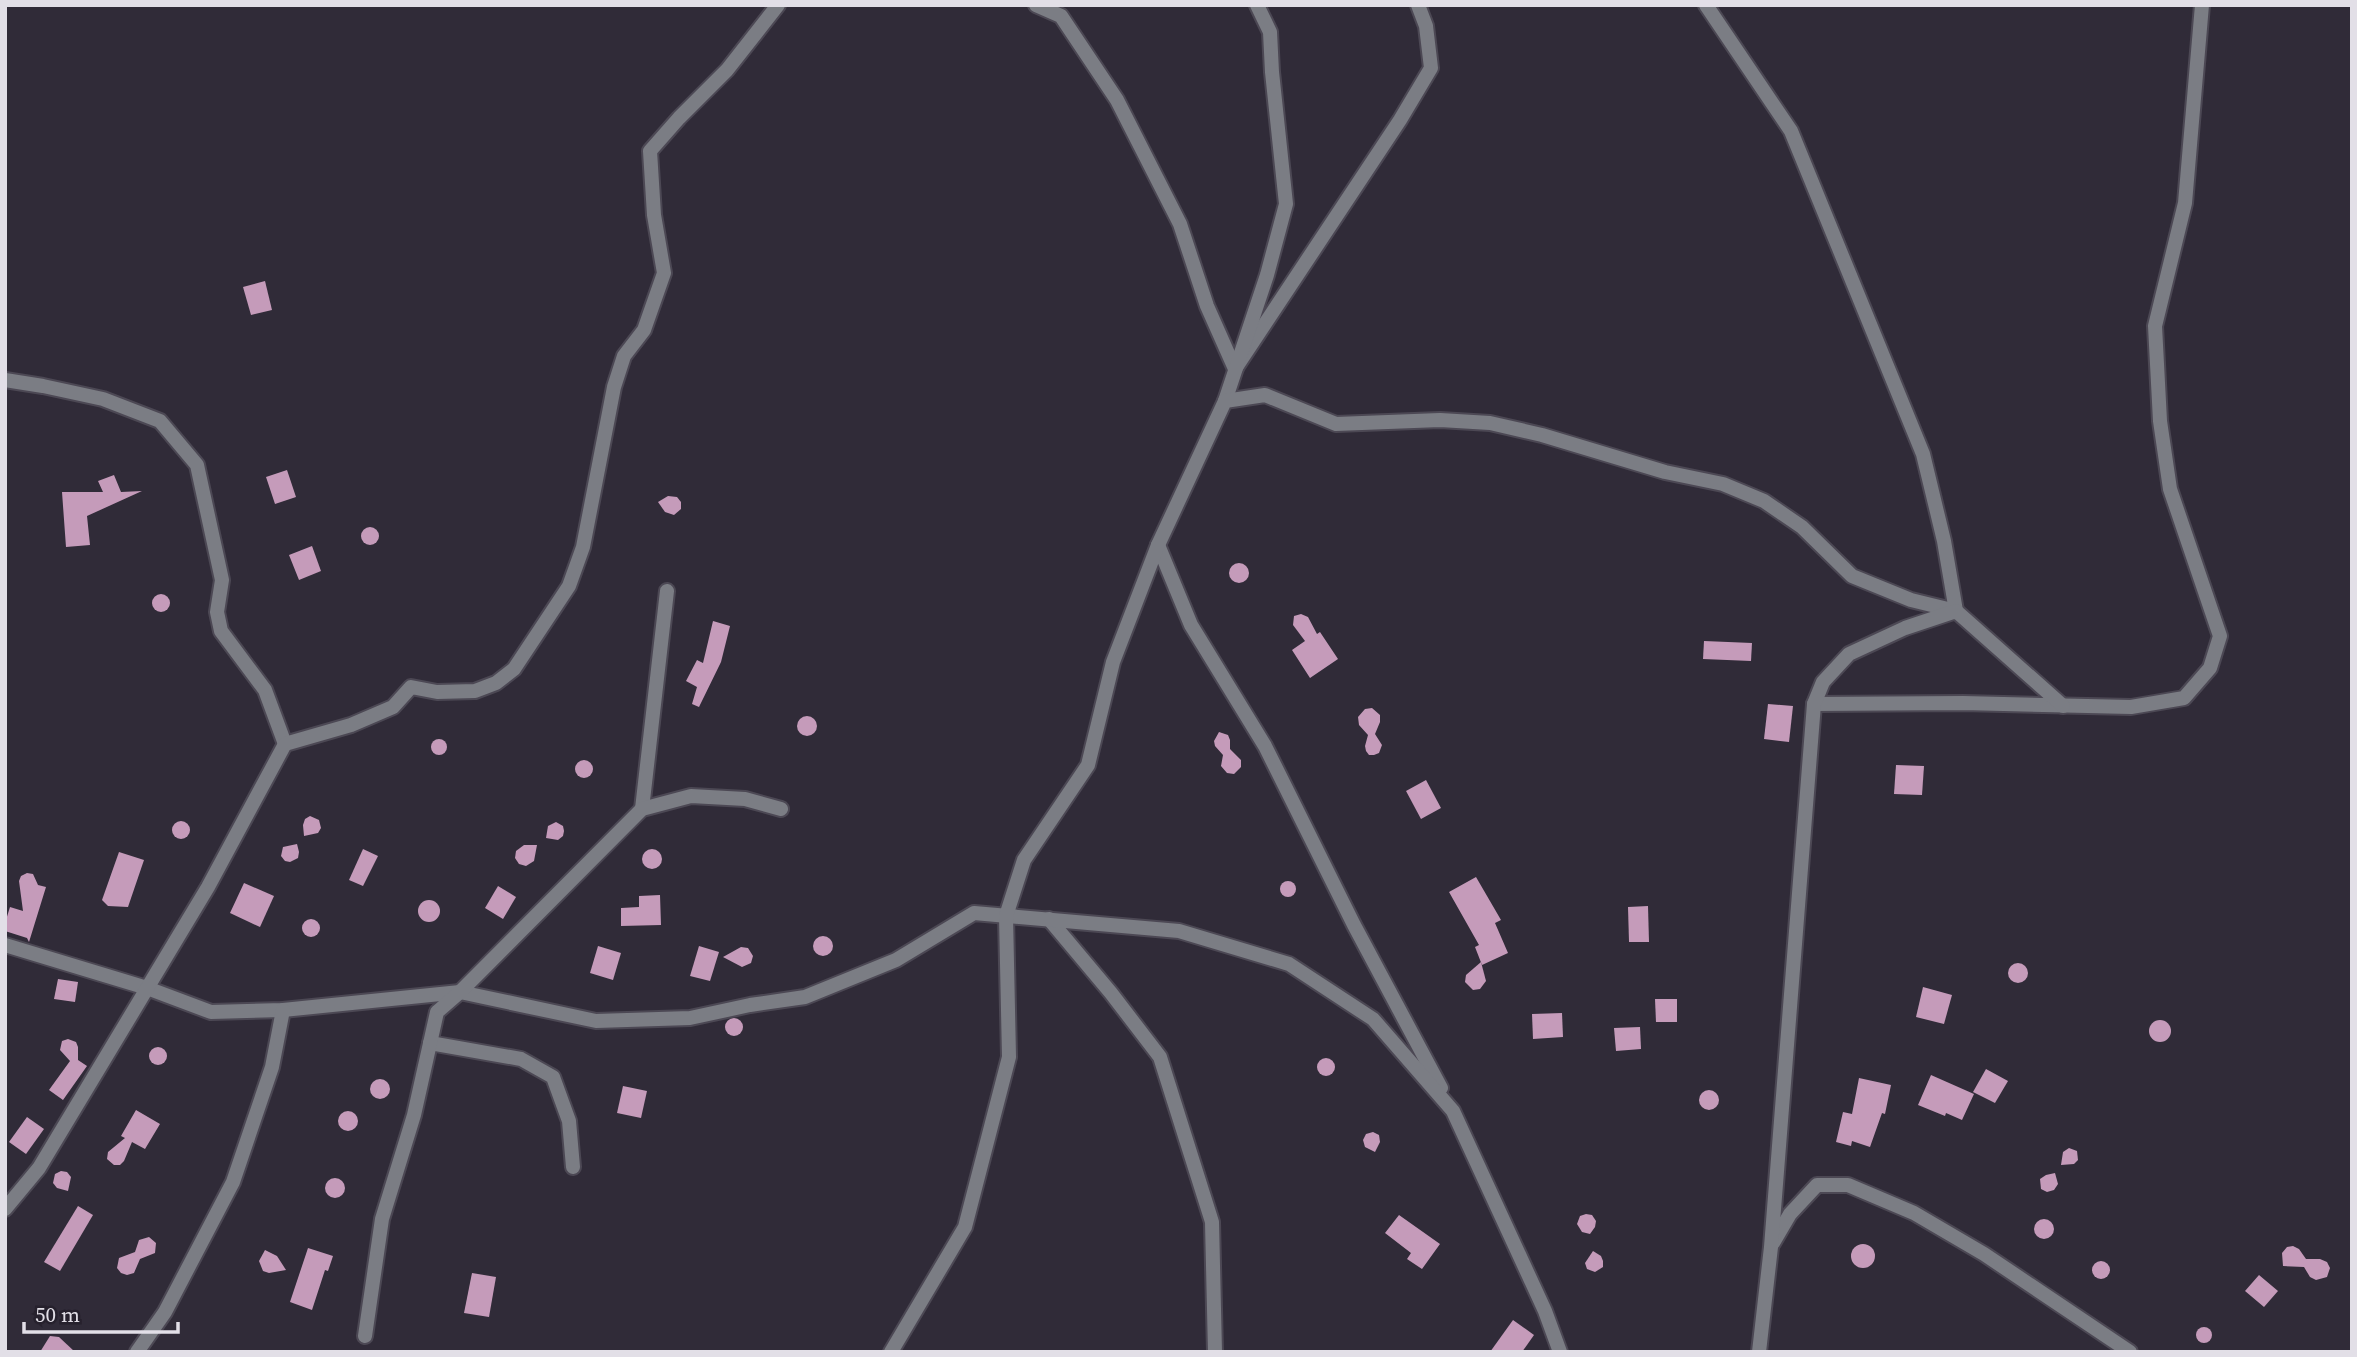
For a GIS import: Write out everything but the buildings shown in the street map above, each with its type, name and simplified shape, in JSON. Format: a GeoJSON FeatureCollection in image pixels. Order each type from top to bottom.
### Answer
{"type":"FeatureCollection","features":[{"type":"Feature","properties":{"kind":"street"},"geometry":{"type":"LineString","coordinates":[[5,1209],[39,1168],[208,887],[285,744],[351,725],[393,707],[411,687],[438,692],[475,691],[496,683],[514,669],[569,586],[583,547],[614,387],[624,356],[644,330],[664,273],[654,215],[650,151],[727,70],[778,5]]}},
{"type":"Feature","properties":{"kind":"street"},"geometry":{"type":"LineString","coordinates":[[1035,5],[1061,16],[1117,100],[1180,223],[1207,306],[1235,369]]}},
{"type":"Feature","properties":{"kind":"street"},"geometry":{"type":"LineString","coordinates":[[891,1352],[965,1227],[1009,1057],[1006,916],[1024,860],[1088,765],[1113,662],[1158,545],[1225,401],[1267,275],[1286,204],[1270,32],[1257,5]]}},
{"type":"Feature","properties":{"kind":"street"},"geometry":{"type":"LineString","coordinates":[[1235,369],[1400,120],[1430,68],[1426,26],[1418,5]]}},
{"type":"Feature","properties":{"kind":"street"},"geometry":{"type":"LineString","coordinates":[[1706,5],[1791,131],[1923,454],[1944,541],[1956,611]]}},
{"type":"Feature","properties":{"kind":"street"},"geometry":{"type":"LineString","coordinates":[[1814,704],[1963,703],[2131,707],[2184,698],[2210,668],[2220,636],[2171,489],[2160,421],[2155,327],[2185,204],[2202,5]]}},
{"type":"Feature","properties":{"kind":"street"},"geometry":{"type":"LineString","coordinates":[[5,380],[103,399],[160,421],[197,465],[222,580],[217,611],[221,631],[265,690],[285,744]]}},
{"type":"Feature","properties":{"kind":"street"},"geometry":{"type":"LineString","coordinates":[[1225,401],[1265,395],[1336,424],[1440,420],[1490,423],[1542,435],[1665,472],[1723,484],[1764,501],[1802,527],[1852,576],[1911,600],[1956,611],[2063,706]]}},
{"type":"Feature","properties":{"kind":"street"},"geometry":{"type":"LineString","coordinates":[[1158,545],[1191,625],[1265,746],[1354,925],[1453,1111],[1545,1311],[1560,1352]]}},
{"type":"Feature","properties":{"kind":"street"},"geometry":{"type":"LineString","coordinates":[[642,809],[667,591]]}},
{"type":"Feature","properties":{"kind":"street"},"geometry":{"type":"LineString","coordinates":[[1759,1352],[1771,1247],[1814,704],[1823,682],[1849,654],[1905,628],[1956,611]]}},
{"type":"Feature","properties":{"kind":"street"},"geometry":{"type":"LineString","coordinates":[[365,1336],[383,1219],[414,1115],[437,1012],[642,809],[691,796],[745,799],[781,809]]}},
{"type":"Feature","properties":{"kind":"street"},"geometry":{"type":"LineString","coordinates":[[5,945],[147,988],[211,1012],[283,1010],[460,992],[596,1021],[690,1018],[805,997],[897,960],[974,913],[1179,932],[1289,964],[1373,1019],[1453,1111]]}},
{"type":"Feature","properties":{"kind":"street"},"geometry":{"type":"LineString","coordinates":[[1049,919],[1160,1057],[1212,1222],[1215,1352]]}},
{"type":"Feature","properties":{"kind":"street"},"geometry":{"type":"LineString","coordinates":[[137,1352],[165,1312],[233,1182],[272,1067],[283,1010]]}},
{"type":"Feature","properties":{"kind":"street"},"geometry":{"type":"LineString","coordinates":[[430,1043],[521,1059],[553,1077],[569,1121],[573,1167]]}},
{"type":"Feature","properties":{"kind":"street"},"geometry":{"type":"LineString","coordinates":[[1771,1247],[1790,1214],[1817,1185],[1848,1185],[1914,1213],[1984,1254],[2130,1352]]}}]}
